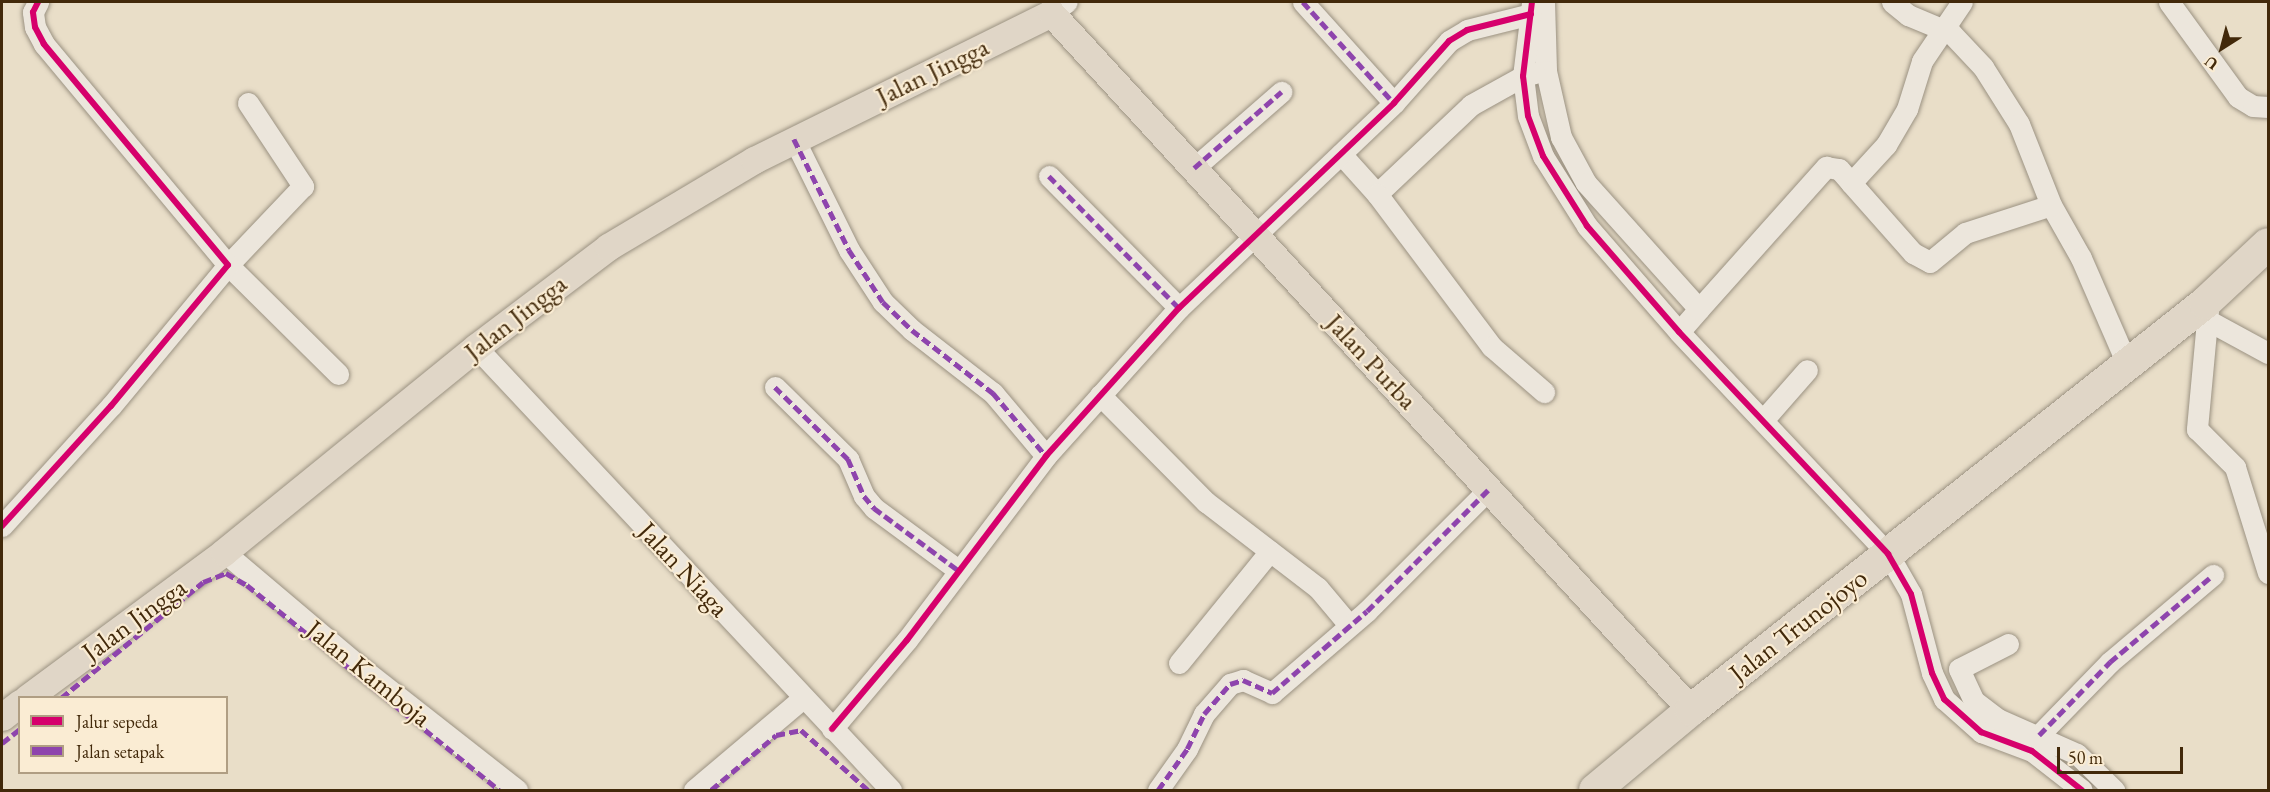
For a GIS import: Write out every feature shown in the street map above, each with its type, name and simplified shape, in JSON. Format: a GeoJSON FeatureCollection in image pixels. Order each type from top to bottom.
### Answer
{"type":"FeatureCollection","features":[{"type":"Feature","properties":{"kind":"highway","name":"Jalan Trunojoyo"},"geometry":{"type":"LineString","coordinates":[[1595,790],[1691,710],[2136,357],[2208,308],[2268,244]]}},
{"type":"Feature","properties":{"kind":"main road","name":"Jalan Jingga"},"geometry":{"type":"LineString","coordinates":[[30,696],[224,552],[476,347],[608,247],[660,213],[794,139],[1059,8]]}},
{"type":"Feature","properties":{"kind":"main road","name":"Jalan Purba"},"geometry":{"type":"LineString","coordinates":[[1059,8],[1194,168],[1490,488],[1691,710]]}},
{"type":"Feature","properties":{"kind":"main road"},"geometry":{"type":"LineString","coordinates":[[2,717],[18,705]]}},
{"type":"Feature","properties":{"kind":"street"},"geometry":{"type":"LineString","coordinates":[[38,2],[33,12],[35,27],[45,44],[228,265],[338,374]]}},
{"type":"Feature","properties":{"kind":"street"},"geometry":{"type":"LineString","coordinates":[[1303,2],[1394,103]]}},
{"type":"Feature","properties":{"kind":"street"},"geometry":{"type":"LineString","coordinates":[[1892,2],[1908,15],[1941,27],[1983,67],[2013,115],[2051,205],[2136,357]]}},
{"type":"Feature","properties":{"kind":"street"},"geometry":{"type":"LineString","coordinates":[[1851,183],[1898,126],[1907,109],[1922,61],[1941,27],[1962,2]]}},
{"type":"Feature","properties":{"kind":"street"},"geometry":{"type":"LineString","coordinates":[[2169,2],[2238,98],[2253,106],[2268,107]]}},
{"type":"Feature","properties":{"kind":"street"},"geometry":{"type":"LineString","coordinates":[[832,729],[907,640],[1046,456],[1179,308],[1394,103],[1449,41],[1467,30],[1536,6],[1535,73],[1528,116],[1543,156],[1587,226],[1650,279],[1699,309]]}},
{"type":"Feature","properties":{"kind":"street"},"geometry":{"type":"LineString","coordinates":[[1377,194],[1471,105],[1535,73]]}},
{"type":"Feature","properties":{"kind":"street"},"geometry":{"type":"LineString","coordinates":[[1535,73],[1572,161],[1615,219],[1679,332],[1764,419],[1888,554],[1911,594],[1933,676],[1944,699],[1981,732],[2032,751],[2082,790]]}},
{"type":"Feature","properties":{"kind":"street"},"geometry":{"type":"LineString","coordinates":[[1194,168],[1281,92]]}},
{"type":"Feature","properties":{"kind":"street"},"geometry":{"type":"LineString","coordinates":[[2,526],[111,406],[228,265],[303,186],[248,104]]}},
{"type":"Feature","properties":{"kind":"street"},"geometry":{"type":"LineString","coordinates":[[794,139],[849,250],[883,302],[912,330],[993,393],[1046,456]]}},
{"type":"Feature","properties":{"kind":"street"},"geometry":{"type":"LineString","coordinates":[[1341,154],[1377,194],[1486,339],[1544,392]]}},
{"type":"Feature","properties":{"kind":"street"},"geometry":{"type":"LineString","coordinates":[[1679,332],[1826,167],[1839,169],[1913,253],[1929,262],[1965,233],[2051,205]]}},
{"type":"Feature","properties":{"kind":"street"},"geometry":{"type":"LineString","coordinates":[[1049,176],[1179,308]]}},
{"type":"Feature","properties":{"kind":"street"},"geometry":{"type":"LineString","coordinates":[[2268,353],[2208,308],[2199,378],[2197,429],[2235,466],[2268,573]]}},
{"type":"Feature","properties":{"kind":"street","name":"Jalan Niaga"},"geometry":{"type":"LineString","coordinates":[[476,347],[891,790]]}},
{"type":"Feature","properties":{"kind":"street"},"geometry":{"type":"LineString","coordinates":[[1764,419],[1807,370]]}},
{"type":"Feature","properties":{"kind":"street"},"geometry":{"type":"LineString","coordinates":[[775,387],[848,459],[864,496],[874,508],[958,570]]}},
{"type":"Feature","properties":{"kind":"street"},"geometry":{"type":"LineString","coordinates":[[1100,395],[1206,502],[1318,588],[1349,626]]}},
{"type":"Feature","properties":{"kind":"street"},"geometry":{"type":"LineString","coordinates":[[1158,790],[1187,749],[1204,714],[1230,684],[1243,680],[1272,693],[1349,626],[1490,488]]}},
{"type":"Feature","properties":{"kind":"street"},"geometry":{"type":"LineString","coordinates":[[1179,663],[1270,551]]}},
{"type":"Feature","properties":{"kind":"street","name":"Jalan Kamboja"},"geometry":{"type":"LineString","coordinates":[[224,552],[359,666],[517,790]]}},
{"type":"Feature","properties":{"kind":"street"},"geometry":{"type":"LineString","coordinates":[[2039,735],[2110,662],[2213,575]]}},
{"type":"Feature","properties":{"kind":"street"},"geometry":{"type":"LineString","coordinates":[[1933,676],[1959,669],[2008,644]]}},
{"type":"Feature","properties":{"kind":"street"},"geometry":{"type":"LineString","coordinates":[[1959,669],[1982,709],[2039,735],[2089,763],[2114,790]]}},
{"type":"Feature","properties":{"kind":"street"},"geometry":{"type":"LineString","coordinates":[[694,790],[803,698]]}},
{"type":"Feature","properties":{"kind":"marked path"},"geometry":{"type":"LineString","coordinates":[[1303,2],[1394,103]]}},
{"type":"Feature","properties":{"kind":"marked path"},"geometry":{"type":"LineString","coordinates":[[1194,168],[1281,92]]}},
{"type":"Feature","properties":{"kind":"marked path"},"geometry":{"type":"LineString","coordinates":[[794,139],[849,250],[883,302],[912,330],[993,393],[1046,456]]}},
{"type":"Feature","properties":{"kind":"marked path"},"geometry":{"type":"LineString","coordinates":[[1049,176],[1179,308]]}},
{"type":"Feature","properties":{"kind":"marked path"},"geometry":{"type":"LineString","coordinates":[[775,387],[848,459],[864,496],[874,508],[958,570]]}},
{"type":"Feature","properties":{"kind":"marked path"},"geometry":{"type":"LineString","coordinates":[[1158,790],[1187,749],[1204,714],[1230,684],[1243,680],[1272,693],[1367,611],[1490,488]]}},
{"type":"Feature","properties":{"kind":"marked path"},"geometry":{"type":"LineString","coordinates":[[63,696],[203,582],[226,573],[247,585],[499,790]]}},
{"type":"Feature","properties":{"kind":"marked path"},"geometry":{"type":"LineString","coordinates":[[2039,735],[2110,662],[2213,575]]}},
{"type":"Feature","properties":{"kind":"marked path"},"geometry":{"type":"LineString","coordinates":[[711,790],[776,735],[801,730],[868,790]]}},
{"type":"Feature","properties":{"kind":"marked path"},"geometry":{"type":"LineString","coordinates":[[2,743],[18,731]]}},
{"type":"Feature","properties":{"kind":"cycle path"},"geometry":{"type":"LineString","coordinates":[[2,526],[111,406],[228,265],[44,44],[35,27],[33,12],[38,2]]}},
{"type":"Feature","properties":{"kind":"cycle path"},"geometry":{"type":"LineString","coordinates":[[1532,2],[1523,76],[1528,116],[1543,156],[1587,226],[1679,332],[1888,554],[1911,594],[1932,673],[1944,699],[1981,732],[2032,751],[2082,790]]}},
{"type":"Feature","properties":{"kind":"cycle path"},"geometry":{"type":"LineString","coordinates":[[832,729],[907,640],[1046,456],[1179,308],[1394,103],[1449,41],[1467,30],[1531,14]]}}]}
